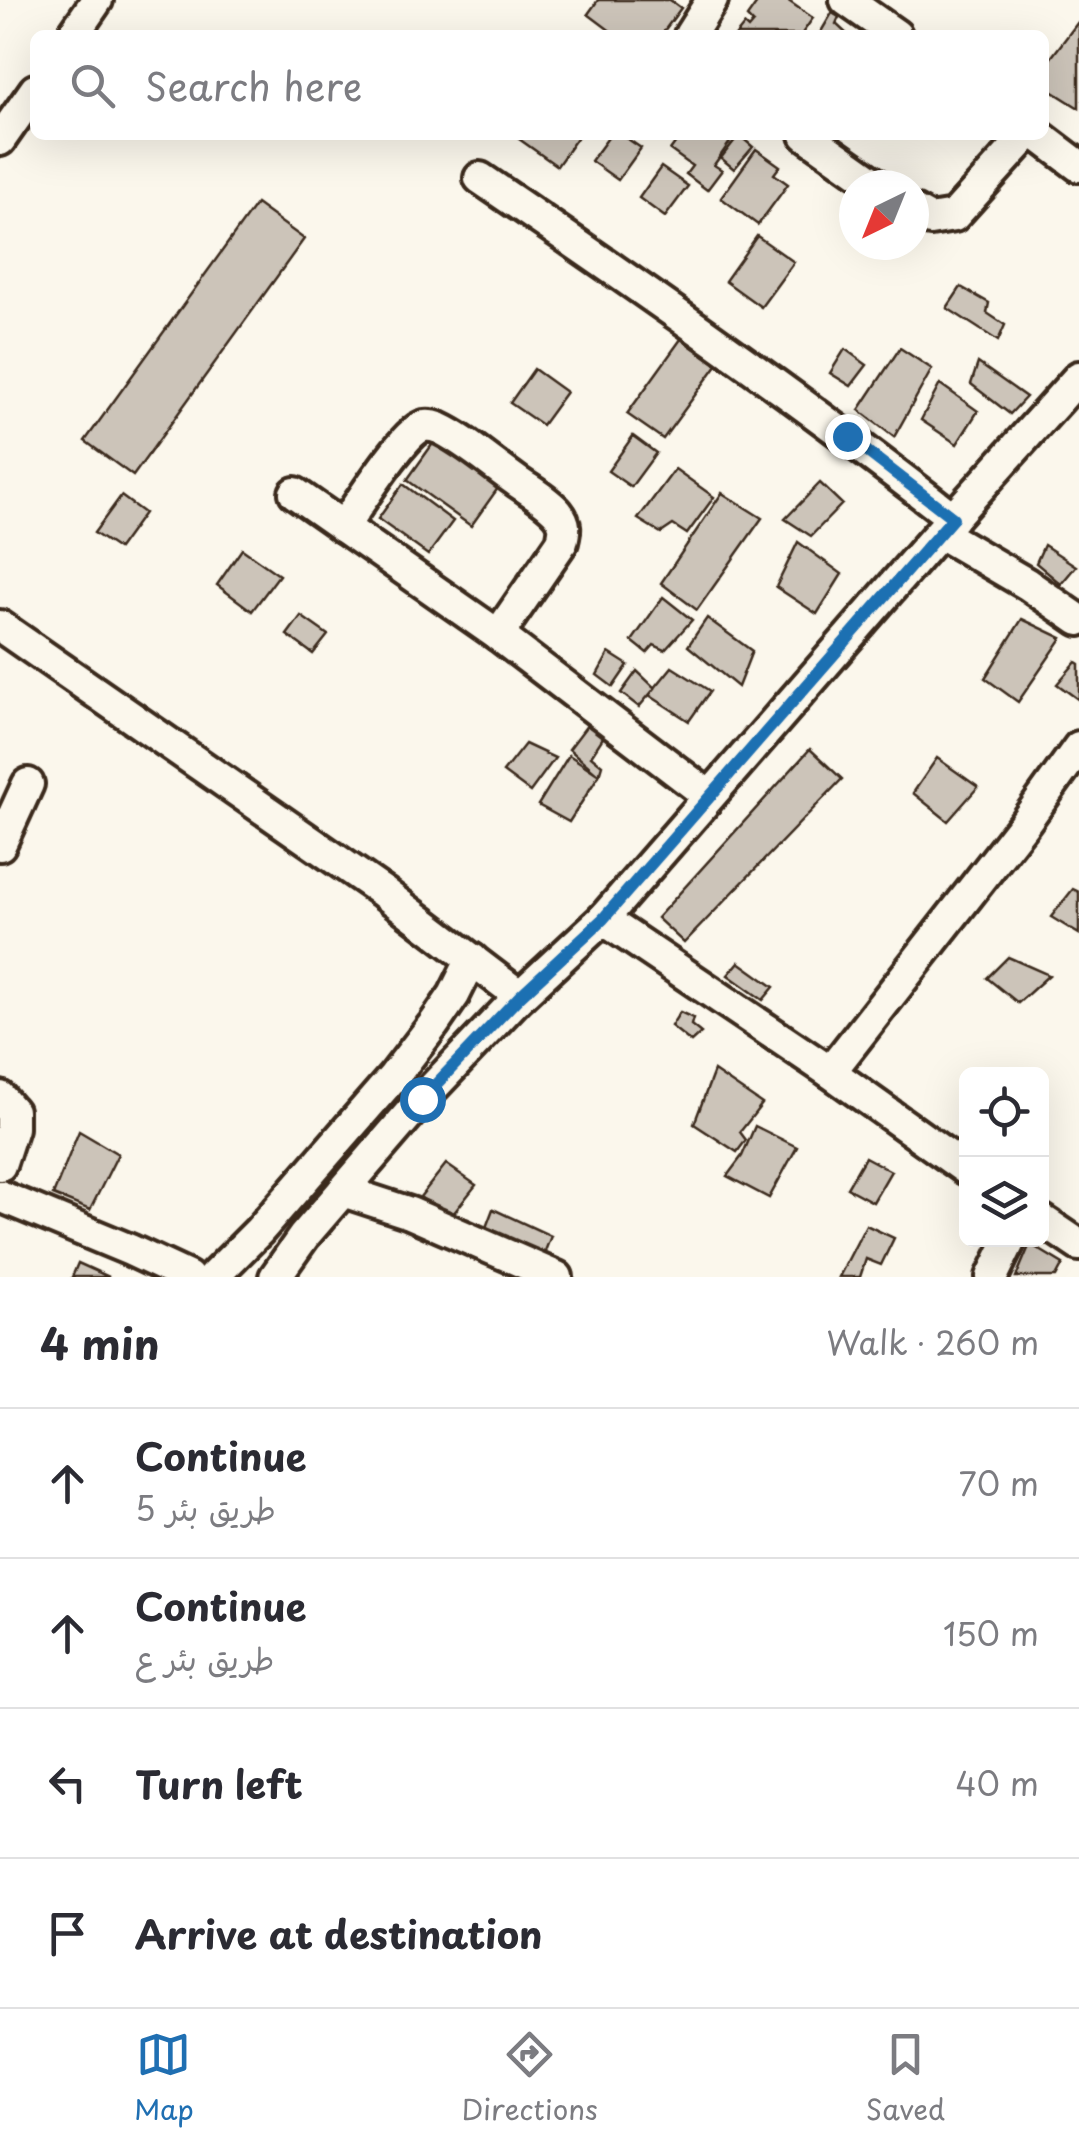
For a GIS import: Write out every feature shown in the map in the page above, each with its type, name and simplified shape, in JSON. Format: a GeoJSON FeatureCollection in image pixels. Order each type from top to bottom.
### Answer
{"type":"FeatureCollection","features":[{"type":"Feature","properties":{"kind":"street"},"geometry":{"type":"LineString","coordinates":[[76,30],[97,0]]}},
{"type":"Feature","properties":{"kind":"street"},"geometry":{"type":"LineString","coordinates":[[693,30],[712,0]]}},
{"type":"Feature","properties":{"kind":"street"},"geometry":{"type":"LineString","coordinates":[[846,0],[889,30]]}},
{"type":"Feature","properties":{"kind":"street"},"geometry":{"type":"LineString","coordinates":[[0,140],[30,97]]}},
{"type":"Feature","properties":{"kind":"street"},"geometry":{"type":"LineString","coordinates":[[813,140],[856,170]]}},
{"type":"Feature","properties":{"kind":"street"},"geometry":{"type":"LineString","coordinates":[[929,219],[954,216],[1022,140]]}},
{"type":"Feature","properties":{"kind":"street"},"geometry":{"type":"LineString","coordinates":[[1045,140],[1079,166]]}},
{"type":"Feature","properties":{"kind":"street"},"geometry":{"type":"LineString","coordinates":[[480,178],[817,414],[946,526],[1079,620]]}},
{"type":"Feature","properties":{"kind":"street"},"geometry":{"type":"LineString","coordinates":[[275,1277],[304,1236],[422,1099],[520,996],[603,919],[1079,377]]}},
{"type":"Feature","properties":{"kind":"street"},"geometry":{"type":"LineString","coordinates":[[343,527],[401,446],[423,426],[440,428],[484,458],[547,504],[566,528],[562,542],[498,635]]}},
{"type":"Feature","properties":{"kind":"street"},"geometry":{"type":"LineString","coordinates":[[295,494],[498,635],[709,796]]}},
{"type":"Feature","properties":{"kind":"street"},"geometry":{"type":"LineString","coordinates":[[0,626],[383,892],[520,996]]}},
{"type":"Feature","properties":{"kind":"street"},"geometry":{"type":"LineString","coordinates":[[830,1072],[1079,748]]}},
{"type":"Feature","properties":{"kind":"street"},"geometry":{"type":"LineString","coordinates":[[0,845],[28,784]]}},
{"type":"Feature","properties":{"kind":"street"},"geometry":{"type":"LineString","coordinates":[[603,919],[959,1164]]}},
{"type":"Feature","properties":{"kind":"street"},"geometry":{"type":"LineString","coordinates":[[214,1277],[394,1076],[434,1024],[472,960]]}},
{"type":"Feature","properties":{"kind":"street"},"geometry":{"type":"LineString","coordinates":[[0,1097],[12,1111],[12,1128],[0,1165]]}},
{"type":"Feature","properties":{"kind":"street"},"geometry":{"type":"LineString","coordinates":[[343,1191],[410,1213],[557,1277]]}},
{"type":"Feature","properties":{"kind":"street"},"geometry":{"type":"LineString","coordinates":[[0,1196],[188,1277]]}},
{"type":"Feature","properties":{"kind":"street"},"geometry":{"type":"LineString","coordinates":[[1049,1225],[1079,1245]]}},
{"type":"Feature","properties":{"kind":"street"},"geometry":{"type":"LineString","coordinates":[[992,1277],[1007,1247]]}},
{"type":"Feature","properties":{"kind":"building"},"geometry":{"type":"Polygon","coordinates":[[[598,0],[670,0],[681,8],[665,30],[609,30],[588,14],[598,0]]]}},
{"type":"Feature","properties":{"kind":"building"},"geometry":{"type":"Polygon","coordinates":[[[759,0],[787,0],[813,18],[805,30],[740,30],[753,23],[747,17],[759,0]]]}},
{"type":"Feature","properties":{"kind":"building"},"geometry":{"type":"Polygon","coordinates":[[[832,13],[839,17],[836,24],[843,30],[822,30],[832,13]]]}},
{"type":"Feature","properties":{"kind":"building"},"geometry":{"type":"Polygon","coordinates":[[[1079,22],[1079,108],[1049,89],[1049,60],[1079,22]]]}},
{"type":"Feature","properties":{"kind":"building"},"geometry":{"type":"Polygon","coordinates":[[[520,140],[575,140],[557,166],[520,140]]]}},
{"type":"Feature","properties":{"kind":"building"},"geometry":{"type":"Polygon","coordinates":[[[606,140],[629,140],[641,148],[618,180],[591,161],[606,140]]]}},
{"type":"Feature","properties":{"kind":"building"},"geometry":{"type":"Polygon","coordinates":[[[677,140],[732,140],[714,165],[722,170],[707,190],[686,174],[692,166],[670,150],[677,140]]]}},
{"type":"Feature","properties":{"kind":"building"},"geometry":{"type":"Polygon","coordinates":[[[735,140],[745,140],[753,147],[734,169],[721,158],[735,140]]]}},
{"type":"Feature","properties":{"kind":"building"},"geometry":{"type":"Polygon","coordinates":[[[756,149],[780,166],[774,174],[788,184],[758,225],[721,198],[756,149]]]}},
{"type":"Feature","properties":{"kind":"building"},"geometry":{"type":"Polygon","coordinates":[[[661,167],[688,186],[665,217],[639,198],[661,167]]]}},
{"type":"Feature","properties":{"kind":"building"},"geometry":{"type":"Polygon","coordinates":[[[256,204],[304,239],[133,476],[85,441],[256,204]]]}},
{"type":"Feature","properties":{"kind":"building"},"geometry":{"type":"Polygon","coordinates":[[[757,236],[794,262],[761,307],[725,281],[757,236]]]}},
{"type":"Feature","properties":{"kind":"building"},"geometry":{"type":"Polygon","coordinates":[[[961,287],[989,303],[987,313],[1005,325],[998,341],[947,308],[961,287]]]}},
{"type":"Feature","properties":{"kind":"building"},"geometry":{"type":"Polygon","coordinates":[[[681,339],[717,365],[663,439],[627,414],[681,339]]]}},
{"type":"Feature","properties":{"kind":"building"},"geometry":{"type":"Polygon","coordinates":[[[900,348],[932,369],[894,437],[859,410],[900,348]]]}},
{"type":"Feature","properties":{"kind":"building"},"geometry":{"type":"Polygon","coordinates":[[[845,349],[867,365],[851,386],[830,373],[845,349]]]}},
{"type":"Feature","properties":{"kind":"building"},"geometry":{"type":"Polygon","coordinates":[[[978,363],[1026,397],[1010,414],[971,384],[978,363]]]}},
{"type":"Feature","properties":{"kind":"building"},"geometry":{"type":"Polygon","coordinates":[[[534,369],[566,392],[542,425],[510,403],[534,369]]]}},
{"type":"Feature","properties":{"kind":"building"},"geometry":{"type":"Polygon","coordinates":[[[940,384],[978,411],[957,444],[921,420],[940,384]]]}},
{"type":"Feature","properties":{"kind":"building"},"geometry":{"type":"Polygon","coordinates":[[[439,435],[503,481],[471,526],[407,480],[439,435]]]}},
{"type":"Feature","properties":{"kind":"building"},"geometry":{"type":"Polygon","coordinates":[[[633,436],[656,453],[631,487],[608,471],[633,436]]]}},
{"type":"Feature","properties":{"kind":"building"},"geometry":{"type":"Polygon","coordinates":[[[675,469],[714,497],[687,534],[673,525],[661,533],[638,519],[675,469]]]}},
{"type":"Feature","properties":{"kind":"building"},"geometry":{"type":"Polygon","coordinates":[[[820,483],[842,504],[811,536],[785,519],[820,483]]]}},
{"type":"Feature","properties":{"kind":"building"},"geometry":{"type":"Polygon","coordinates":[[[403,484],[453,521],[428,555],[378,519],[403,484]]]}},
{"type":"Feature","properties":{"kind":"building"},"geometry":{"type":"Polygon","coordinates":[[[722,493],[762,518],[697,610],[661,583],[722,493]]]}},
{"type":"Feature","properties":{"kind":"building"},"geometry":{"type":"Polygon","coordinates":[[[121,496],[144,513],[118,549],[94,533],[121,496]]]}},
{"type":"Feature","properties":{"kind":"building"},"geometry":{"type":"Polygon","coordinates":[[[798,542],[842,574],[817,614],[776,587],[798,542]]]}},
{"type":"Feature","properties":{"kind":"building"},"geometry":{"type":"Polygon","coordinates":[[[1044,545],[1076,566],[1061,584],[1036,563],[1044,545]]]}},
{"type":"Feature","properties":{"kind":"building"},"geometry":{"type":"Polygon","coordinates":[[[242,549],[279,575],[252,611],[217,585],[242,549]]]}},
{"type":"Feature","properties":{"kind":"building"},"geometry":{"type":"Polygon","coordinates":[[[663,597],[692,620],[665,650],[654,645],[647,653],[632,641],[663,597]]]}},
{"type":"Feature","properties":{"kind":"building"},"geometry":{"type":"Polygon","coordinates":[[[301,616],[328,635],[313,654],[287,635],[301,616]]]}},
{"type":"Feature","properties":{"kind":"building"},"geometry":{"type":"Polygon","coordinates":[[[707,618],[752,651],[738,687],[688,646],[707,618]]]}},
{"type":"Feature","properties":{"kind":"building"},"geometry":{"type":"Polygon","coordinates":[[[1022,619],[1062,638],[1018,702],[985,678],[1022,619]]]}},
{"type":"Feature","properties":{"kind":"building"},"geometry":{"type":"Polygon","coordinates":[[[609,653],[628,665],[613,687],[597,675],[609,653]]]}},
{"type":"Feature","properties":{"kind":"building"},"geometry":{"type":"Polygon","coordinates":[[[1076,662],[1079,664],[1079,700],[1057,684],[1076,662]]]}},
{"type":"Feature","properties":{"kind":"building"},"geometry":{"type":"Polygon","coordinates":[[[672,667],[710,691],[689,721],[649,695],[672,667]]]}},
{"type":"Feature","properties":{"kind":"building"},"geometry":{"type":"Polygon","coordinates":[[[637,671],[655,688],[639,707],[621,693],[637,671]]]}},
{"type":"Feature","properties":{"kind":"building"},"geometry":{"type":"Polygon","coordinates":[[[591,720],[608,730],[591,756],[602,765],[599,775],[569,749],[591,720]]]}},
{"type":"Feature","properties":{"kind":"building"},"geometry":{"type":"Polygon","coordinates":[[[525,744],[555,758],[530,792],[503,772],[525,744]]]}},
{"type":"Feature","properties":{"kind":"building"},"geometry":{"type":"Polygon","coordinates":[[[810,749],[842,779],[684,943],[657,918],[810,749]]]}},
{"type":"Feature","properties":{"kind":"building"},"geometry":{"type":"Polygon","coordinates":[[[569,755],[599,775],[569,822],[538,805],[569,755]]]}},
{"type":"Feature","properties":{"kind":"building"},"geometry":{"type":"Polygon","coordinates":[[[937,758],[978,787],[948,821],[913,793],[937,758]]]}},
{"type":"Feature","properties":{"kind":"building"},"geometry":{"type":"Polygon","coordinates":[[[1073,889],[1079,892],[1079,934],[1051,917],[1073,889]]]}},
{"type":"Feature","properties":{"kind":"building"},"geometry":{"type":"Polygon","coordinates":[[[1008,957],[1049,975],[1018,1003],[987,978],[1008,957]]]}},
{"type":"Feature","properties":{"kind":"building"},"geometry":{"type":"Polygon","coordinates":[[[739,962],[774,987],[763,1000],[728,975],[739,962]]]}},
{"type":"Feature","properties":{"kind":"building"},"geometry":{"type":"Polygon","coordinates":[[[680,1012],[693,1018],[691,1025],[701,1033],[691,1042],[671,1026],[680,1012]]]}},
{"type":"Feature","properties":{"kind":"building"},"geometry":{"type":"Polygon","coordinates":[[[714,1071],[762,1104],[740,1132],[746,1140],[737,1152],[694,1124],[714,1071]]]}},
{"type":"Feature","properties":{"kind":"building"},"geometry":{"type":"Polygon","coordinates":[[[755,1126],[797,1147],[769,1198],[727,1176],[742,1156],[755,1126]]]}},
{"type":"Feature","properties":{"kind":"building"},"geometry":{"type":"Polygon","coordinates":[[[79,1131],[118,1154],[90,1210],[53,1195],[79,1131]]]}},
{"type":"Feature","properties":{"kind":"building"},"geometry":{"type":"Polygon","coordinates":[[[865,1157],[891,1171],[873,1202],[847,1188],[865,1157]]]}},
{"type":"Feature","properties":{"kind":"building"},"geometry":{"type":"Polygon","coordinates":[[[446,1164],[476,1185],[449,1219],[420,1197],[446,1164]]]}},
{"type":"Feature","properties":{"kind":"building"},"geometry":{"type":"Polygon","coordinates":[[[493,1209],[551,1236],[540,1264],[482,1238],[493,1209]]]}},
{"type":"Feature","properties":{"kind":"building"},"geometry":{"type":"Polygon","coordinates":[[[866,1225],[894,1238],[881,1265],[866,1259],[860,1277],[839,1277],[866,1225]]]}},
{"type":"Feature","properties":{"kind":"building"},"geometry":{"type":"Polygon","coordinates":[[[1029,1247],[1063,1264],[1056,1277],[1016,1277],[1029,1247]]]}},
{"type":"Feature","properties":{"kind":"building"},"geometry":{"type":"Polygon","coordinates":[[[78,1263],[109,1277],[72,1277],[78,1263]]]}},
{"type":"Feature","properties":{"kind":"route"},"geometry":{"type":"LineString","coordinates":[[422,1099],[520,996],[603,919],[953,518],[847,436]]}}]}
